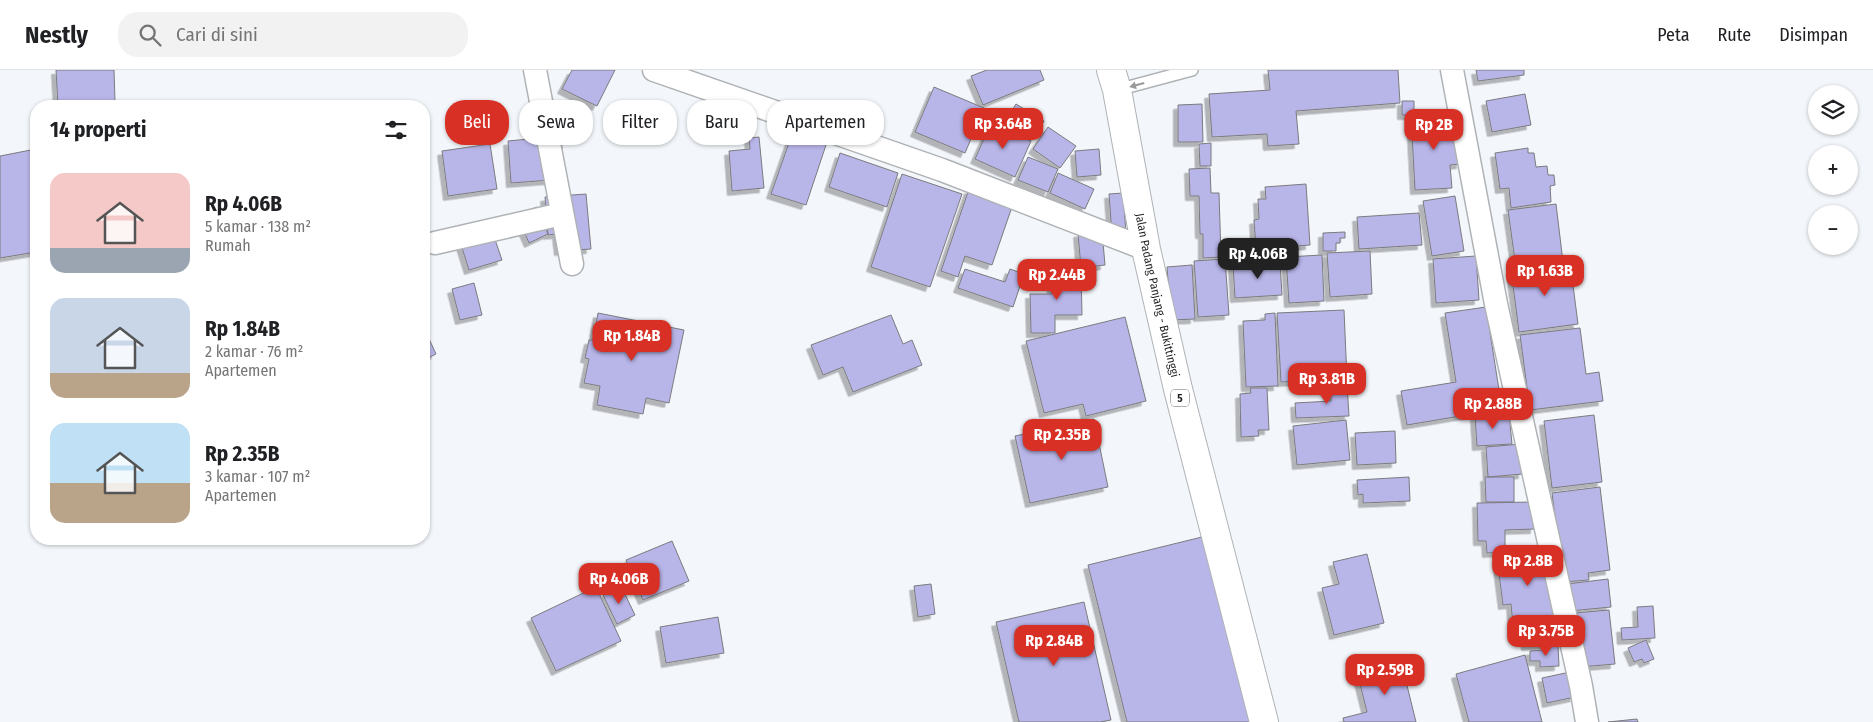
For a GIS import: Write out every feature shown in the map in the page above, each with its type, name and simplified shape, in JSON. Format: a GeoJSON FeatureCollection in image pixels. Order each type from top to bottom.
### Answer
{"type":"FeatureCollection","features":[{"type":"Feature","properties":{"kind":"highway","name":"Jalan Padang Panjang - Bukittinggi"},"geometry":{"type":"LineString","coordinates":[[1114,80],[1146,249],[1178,389],[1264,722]]}},
{"type":"Feature","properties":{"kind":"street"},"geometry":{"type":"LineString","coordinates":[[535,70],[572,264]]}},
{"type":"Feature","properties":{"kind":"street"},"geometry":{"type":"LineString","coordinates":[[654,70],[942,170],[1146,249]]}},
{"type":"Feature","properties":{"kind":"street"},"geometry":{"type":"LineString","coordinates":[[1452,70],[1496,304],[1581,686],[1587,722]]}},
{"type":"Feature","properties":{"kind":"street"},"geometry":{"type":"LineString","coordinates":[[435,242],[562,214]]}},
{"type":"Feature","properties":{"kind":"lane"},"geometry":{"type":"LineString","coordinates":[[1114,80],[1192,70]]}},
{"type":"Feature","properties":{"kind":"building"},"geometry":{"type":"Polygon","coordinates":[[[56,70],[114,70],[115,100],[58,100],[56,70]]]}},
{"type":"Feature","properties":{"kind":"building"},"geometry":{"type":"Polygon","coordinates":[[[572,70],[615,70],[597,106],[593,104],[593,100],[585,100],[562,89],[572,70]]]}},
{"type":"Feature","properties":{"kind":"building"},"geometry":{"type":"Polygon","coordinates":[[[987,70],[1040,70],[1044,80],[983,105],[971,76],[987,70]]]}},
{"type":"Feature","properties":{"kind":"building"},"geometry":{"type":"Polygon","coordinates":[[[1268,70],[1398,70],[1400,103],[1296,111],[1299,144],[1268,146],[1267,134],[1212,137],[1209,94],[1270,90],[1268,70]]]}},
{"type":"Feature","properties":{"kind":"building"},"geometry":{"type":"Polygon","coordinates":[[[1476,70],[1524,70],[1524,75],[1478,81],[1476,70]]]}},
{"type":"Feature","properties":{"kind":"building"},"geometry":{"type":"Polygon","coordinates":[[[934,87],[984,108],[965,153],[915,132],[934,87]]]}},
{"type":"Feature","properties":{"kind":"building"},"geometry":{"type":"Polygon","coordinates":[[[1525,94],[1531,125],[1492,132],[1486,101],[1525,94]]]}},
{"type":"Feature","properties":{"kind":"building"},"geometry":{"type":"Polygon","coordinates":[[[1402,101],[1414,101],[1414,115],[1402,115],[1402,101]]]}},
{"type":"Feature","properties":{"kind":"building"},"geometry":{"type":"Polygon","coordinates":[[[1016,104],[1044,121],[1033,139],[1005,122],[1016,104]]]}},
{"type":"Feature","properties":{"kind":"building"},"geometry":{"type":"Polygon","coordinates":[[[1202,104],[1203,142],[1178,142],[1178,105],[1202,104]]]}},
{"type":"Feature","properties":{"kind":"building"},"geometry":{"type":"Polygon","coordinates":[[[1450,114],[1451,137],[1459,136],[1461,164],[1450,165],[1452,188],[1415,190],[1411,116],[1450,114]]]}},
{"type":"Feature","properties":{"kind":"building"},"geometry":{"type":"Polygon","coordinates":[[[991,123],[1031,141],[1015,177],[975,159],[991,123]]]}},
{"type":"Feature","properties":{"kind":"building"},"geometry":{"type":"Polygon","coordinates":[[[1048,127],[1076,146],[1060,168],[1033,149],[1048,127]]]}},
{"type":"Feature","properties":{"kind":"building"},"geometry":{"type":"Polygon","coordinates":[[[757,137],[759,137],[764,188],[732,191],[729,151],[750,149],[750,145],[757,145],[757,137]]]}},
{"type":"Feature","properties":{"kind":"building"},"geometry":{"type":"Polygon","coordinates":[[[519,140],[519,145],[562,145],[564,179],[511,183],[509,141],[519,140]]]}},
{"type":"Feature","properties":{"kind":"building"},"geometry":{"type":"Polygon","coordinates":[[[1211,143],[1211,166],[1200,166],[1199,144],[1211,143]]]}},
{"type":"Feature","properties":{"kind":"building"},"geometry":{"type":"Polygon","coordinates":[[[490,145],[497,189],[448,196],[442,151],[490,145]]]}},
{"type":"Feature","properties":{"kind":"building"},"geometry":{"type":"Polygon","coordinates":[[[788,145],[826,145],[806,205],[771,194],[788,145]]]}},
{"type":"Feature","properties":{"kind":"building"},"geometry":{"type":"Polygon","coordinates":[[[1528,148],[1528,153],[1534,153],[1536,167],[1547,166],[1548,175],[1554,175],[1555,185],[1550,186],[1551,202],[1511,208],[1509,188],[1500,189],[1495,153],[1528,148]]]}},
{"type":"Feature","properties":{"kind":"building"},"geometry":{"type":"Polygon","coordinates":[[[1099,149],[1101,175],[1077,177],[1075,151],[1099,149]]]}},
{"type":"Feature","properties":{"kind":"building"},"geometry":{"type":"Polygon","coordinates":[[[30,150],[30,253],[0,258],[0,156],[30,150]]]}},
{"type":"Feature","properties":{"kind":"building"},"geometry":{"type":"Polygon","coordinates":[[[840,153],[898,173],[887,207],[829,187],[840,153]]]}},
{"type":"Feature","properties":{"kind":"building"},"geometry":{"type":"Polygon","coordinates":[[[1028,157],[1058,169],[1048,192],[1018,180],[1028,157]]]}},
{"type":"Feature","properties":{"kind":"building"},"geometry":{"type":"Polygon","coordinates":[[[1210,168],[1211,193],[1219,193],[1221,257],[1203,258],[1203,234],[1200,234],[1199,196],[1190,196],[1189,169],[1210,168]]]}},
{"type":"Feature","properties":{"kind":"building"},"geometry":{"type":"Polygon","coordinates":[[[1058,173],[1094,189],[1085,209],[1050,193],[1058,173]]]}},
{"type":"Feature","properties":{"kind":"building"},"geometry":{"type":"Polygon","coordinates":[[[902,174],[962,194],[930,287],[871,267],[902,174]]]}},
{"type":"Feature","properties":{"kind":"building"},"geometry":{"type":"Polygon","coordinates":[[[1306,184],[1310,245],[1256,249],[1254,220],[1259,219],[1258,199],[1266,199],[1265,187],[1306,184]]]}},
{"type":"Feature","properties":{"kind":"building"},"geometry":{"type":"Polygon","coordinates":[[[969,189],[1013,204],[992,265],[965,256],[958,277],[941,271],[969,189]]]}},
{"type":"Feature","properties":{"kind":"building"},"geometry":{"type":"Polygon","coordinates":[[[1123,193],[1126,233],[1112,234],[1109,194],[1123,193]]]}},
{"type":"Feature","properties":{"kind":"building"},"geometry":{"type":"Polygon","coordinates":[[[586,194],[591,249],[559,251],[557,234],[548,235],[545,197],[586,194]]]}},
{"type":"Feature","properties":{"kind":"building"},"geometry":{"type":"Polygon","coordinates":[[[1455,196],[1464,251],[1432,256],[1423,201],[1455,196]]]}},
{"type":"Feature","properties":{"kind":"building"},"geometry":{"type":"Polygon","coordinates":[[[1556,204],[1563,262],[1516,268],[1508,210],[1556,204]]]}},
{"type":"Feature","properties":{"kind":"building"},"geometry":{"type":"Polygon","coordinates":[[[537,207],[548,234],[529,243],[517,215],[537,207]]]}},
{"type":"Feature","properties":{"kind":"building"},"geometry":{"type":"Polygon","coordinates":[[[1419,213],[1422,245],[1359,249],[1357,217],[1419,213]]]}},
{"type":"Feature","properties":{"kind":"building"},"geometry":{"type":"Polygon","coordinates":[[[489,222],[502,260],[469,270],[457,232],[489,222]]]}},
{"type":"Feature","properties":{"kind":"building"},"geometry":{"type":"Polygon","coordinates":[[[1102,231],[1105,265],[1081,268],[1078,233],[1102,231]]]}},
{"type":"Feature","properties":{"kind":"building"},"geometry":{"type":"Polygon","coordinates":[[[1345,232],[1345,238],[1340,238],[1340,243],[1336,243],[1336,251],[1323,251],[1323,233],[1345,232]]]}},
{"type":"Feature","properties":{"kind":"building"},"geometry":{"type":"Polygon","coordinates":[[[1370,251],[1372,294],[1330,297],[1327,253],[1370,251]]]}},
{"type":"Feature","properties":{"kind":"building"},"geometry":{"type":"Polygon","coordinates":[[[1322,255],[1324,301],[1289,303],[1286,257],[1322,255]]]}},
{"type":"Feature","properties":{"kind":"building"},"geometry":{"type":"Polygon","coordinates":[[[1476,256],[1479,300],[1436,303],[1433,259],[1476,256]]]}},
{"type":"Feature","properties":{"kind":"building"},"geometry":{"type":"Polygon","coordinates":[[[1225,259],[1229,315],[1198,317],[1194,261],[1225,259]]]}},
{"type":"Feature","properties":{"kind":"building"},"geometry":{"type":"Polygon","coordinates":[[[1280,262],[1282,295],[1235,298],[1233,265],[1280,262]]]}},
{"type":"Feature","properties":{"kind":"building"},"geometry":{"type":"Polygon","coordinates":[[[1570,262],[1578,324],[1519,332],[1511,270],[1570,262]]]}},
{"type":"Feature","properties":{"kind":"building"},"geometry":{"type":"Polygon","coordinates":[[[1192,265],[1195,319],[1171,320],[1167,267],[1192,265]]]}},
{"type":"Feature","properties":{"kind":"building"},"geometry":{"type":"Polygon","coordinates":[[[965,269],[1005,282],[1010,269],[1024,274],[1013,307],[958,288],[965,269]]]}},
{"type":"Feature","properties":{"kind":"building"},"geometry":{"type":"Polygon","coordinates":[[[1081,269],[1082,315],[1055,315],[1055,333],[1031,333],[1030,294],[1052,294],[1051,270],[1081,269]]]}},
{"type":"Feature","properties":{"kind":"building"},"geometry":{"type":"Polygon","coordinates":[[[474,283],[482,315],[460,320],[452,289],[474,283]]]}},
{"type":"Feature","properties":{"kind":"building"},"geometry":{"type":"Polygon","coordinates":[[[1486,307],[1502,409],[1407,425],[1401,391],[1456,382],[1445,313],[1486,307]]]}},
{"type":"Feature","properties":{"kind":"building"},"geometry":{"type":"Polygon","coordinates":[[[1344,310],[1347,379],[1281,382],[1277,313],[1344,310]]]}},
{"type":"Feature","properties":{"kind":"building"},"geometry":{"type":"Polygon","coordinates":[[[598,313],[684,330],[669,403],[646,398],[643,414],[597,405],[600,386],[584,383],[589,359],[585,358],[589,340],[593,340],[598,313]]]}},
{"type":"Feature","properties":{"kind":"building"},"geometry":{"type":"Polygon","coordinates":[[[1275,313],[1278,386],[1246,387],[1243,321],[1265,320],[1265,314],[1275,313]]]}},
{"type":"Feature","properties":{"kind":"building"},"geometry":{"type":"Polygon","coordinates":[[[891,315],[903,344],[912,340],[922,365],[853,392],[843,367],[823,375],[811,345],[891,315]]]}},
{"type":"Feature","properties":{"kind":"building"},"geometry":{"type":"Polygon","coordinates":[[[1125,317],[1146,401],[1086,416],[1083,404],[1044,413],[1026,341],[1125,317]]]}},
{"type":"Feature","properties":{"kind":"building"},"geometry":{"type":"Polygon","coordinates":[[[1580,328],[1586,374],[1599,372],[1603,401],[1530,410],[1520,335],[1580,328]]]}},
{"type":"Feature","properties":{"kind":"building"},"geometry":{"type":"Polygon","coordinates":[[[430,341],[436,354],[430,357],[430,341]]]}},
{"type":"Feature","properties":{"kind":"building"},"geometry":{"type":"Polygon","coordinates":[[[1330,384],[1347,384],[1349,416],[1296,418],[1295,403],[1331,401],[1330,384]]]}},
{"type":"Feature","properties":{"kind":"building"},"geometry":{"type":"Polygon","coordinates":[[[1250,388],[1267,388],[1269,430],[1258,430],[1259,436],[1241,437],[1240,394],[1251,393],[1250,388]]]}},
{"type":"Feature","properties":{"kind":"building"},"geometry":{"type":"Polygon","coordinates":[[[1509,414],[1512,444],[1477,446],[1475,416],[1509,414]]]}},
{"type":"Feature","properties":{"kind":"building"},"geometry":{"type":"Polygon","coordinates":[[[1594,415],[1602,482],[1552,488],[1544,421],[1594,415]]]}},
{"type":"Feature","properties":{"kind":"building"},"geometry":{"type":"Polygon","coordinates":[[[1094,419],[1108,487],[1030,503],[1015,436],[1094,419]]]}},
{"type":"Feature","properties":{"kind":"building"},"geometry":{"type":"Polygon","coordinates":[[[1346,420],[1350,460],[1297,465],[1293,426],[1346,420]]]}},
{"type":"Feature","properties":{"kind":"building"},"geometry":{"type":"Polygon","coordinates":[[[1395,431],[1396,463],[1357,465],[1355,433],[1395,431]]]}},
{"type":"Feature","properties":{"kind":"building"},"geometry":{"type":"Polygon","coordinates":[[[1521,444],[1523,474],[1488,477],[1486,447],[1521,444]]]}},
{"type":"Feature","properties":{"kind":"building"},"geometry":{"type":"Polygon","coordinates":[[[1409,477],[1410,501],[1363,503],[1363,494],[1358,495],[1357,480],[1409,477]]]}},
{"type":"Feature","properties":{"kind":"building"},"geometry":{"type":"Polygon","coordinates":[[[1485,477],[1514,477],[1514,502],[1486,502],[1485,477]]]}},
{"type":"Feature","properties":{"kind":"building"},"geometry":{"type":"Polygon","coordinates":[[[1600,487],[1610,570],[1588,573],[1589,580],[1563,582],[1552,493],[1600,487]]]}},
{"type":"Feature","properties":{"kind":"building"},"geometry":{"type":"Polygon","coordinates":[[[1534,502],[1535,529],[1505,530],[1505,552],[1487,553],[1486,541],[1478,541],[1477,503],[1534,502]]]}},
{"type":"Feature","properties":{"kind":"building"},"geometry":{"type":"Polygon","coordinates":[[[1206,536],[1252,722],[1127,722],[1088,565],[1206,536]]]}},
{"type":"Feature","properties":{"kind":"building"},"geometry":{"type":"Polygon","coordinates":[[[672,541],[689,581],[643,600],[626,560],[672,541]]]}},
{"type":"Feature","properties":{"kind":"building"},"geometry":{"type":"Polygon","coordinates":[[[1549,551],[1557,620],[1513,625],[1511,604],[1503,605],[1497,558],[1549,551]]]}},
{"type":"Feature","properties":{"kind":"building"},"geometry":{"type":"Polygon","coordinates":[[[1367,554],[1384,623],[1334,635],[1322,588],[1339,584],[1333,562],[1367,554]]]}},
{"type":"Feature","properties":{"kind":"building"},"geometry":{"type":"Polygon","coordinates":[[[1608,579],[1611,607],[1570,611],[1567,584],[1608,579]]]}},
{"type":"Feature","properties":{"kind":"building"},"geometry":{"type":"Polygon","coordinates":[[[931,584],[935,614],[918,617],[914,586],[931,584]]]}},
{"type":"Feature","properties":{"kind":"building"},"geometry":{"type":"Polygon","coordinates":[[[621,586],[635,615],[617,624],[603,595],[621,586]]]}},
{"type":"Feature","properties":{"kind":"building"},"geometry":{"type":"Polygon","coordinates":[[[596,587],[621,641],[556,671],[531,618],[596,587]]]}},
{"type":"Feature","properties":{"kind":"building"},"geometry":{"type":"Polygon","coordinates":[[[1084,602],[1111,720],[1100,722],[1019,722],[996,622],[1084,602]]]}},
{"type":"Feature","properties":{"kind":"building"},"geometry":{"type":"Polygon","coordinates":[[[1653,606],[1655,638],[1622,640],[1621,628],[1638,627],[1637,607],[1653,606]]]}},
{"type":"Feature","properties":{"kind":"building"},"geometry":{"type":"Polygon","coordinates":[[[1609,610],[1615,664],[1580,667],[1575,613],[1609,610]]]}},
{"type":"Feature","properties":{"kind":"building"},"geometry":{"type":"Polygon","coordinates":[[[718,617],[724,653],[666,663],[660,627],[718,617]]]}},
{"type":"Feature","properties":{"kind":"building"},"geometry":{"type":"Polygon","coordinates":[[[1544,624],[1545,645],[1526,646],[1524,626],[1544,624]]]}},
{"type":"Feature","properties":{"kind":"building"},"geometry":{"type":"Polygon","coordinates":[[[1646,640],[1654,659],[1644,663],[1642,659],[1634,662],[1628,648],[1646,640]]]}},
{"type":"Feature","properties":{"kind":"building"},"geometry":{"type":"Polygon","coordinates":[[[1558,646],[1559,666],[1540,667],[1540,661],[1530,661],[1530,651],[1558,646]]]}},
{"type":"Feature","properties":{"kind":"building"},"geometry":{"type":"Polygon","coordinates":[[[1525,655],[1542,722],[1469,722],[1456,674],[1525,655]]]}},
{"type":"Feature","properties":{"kind":"building"},"geometry":{"type":"Polygon","coordinates":[[[1401,661],[1416,722],[1344,722],[1343,718],[1367,712],[1357,672],[1401,661]]]}},
{"type":"Feature","properties":{"kind":"building"},"geometry":{"type":"Polygon","coordinates":[[[1570,672],[1575,697],[1547,703],[1542,678],[1570,672]]]}},
{"type":"Feature","properties":{"kind":"building"},"geometry":{"type":"Polygon","coordinates":[[[1637,719],[1638,722],[1608,722],[1637,719]]]}}]}
